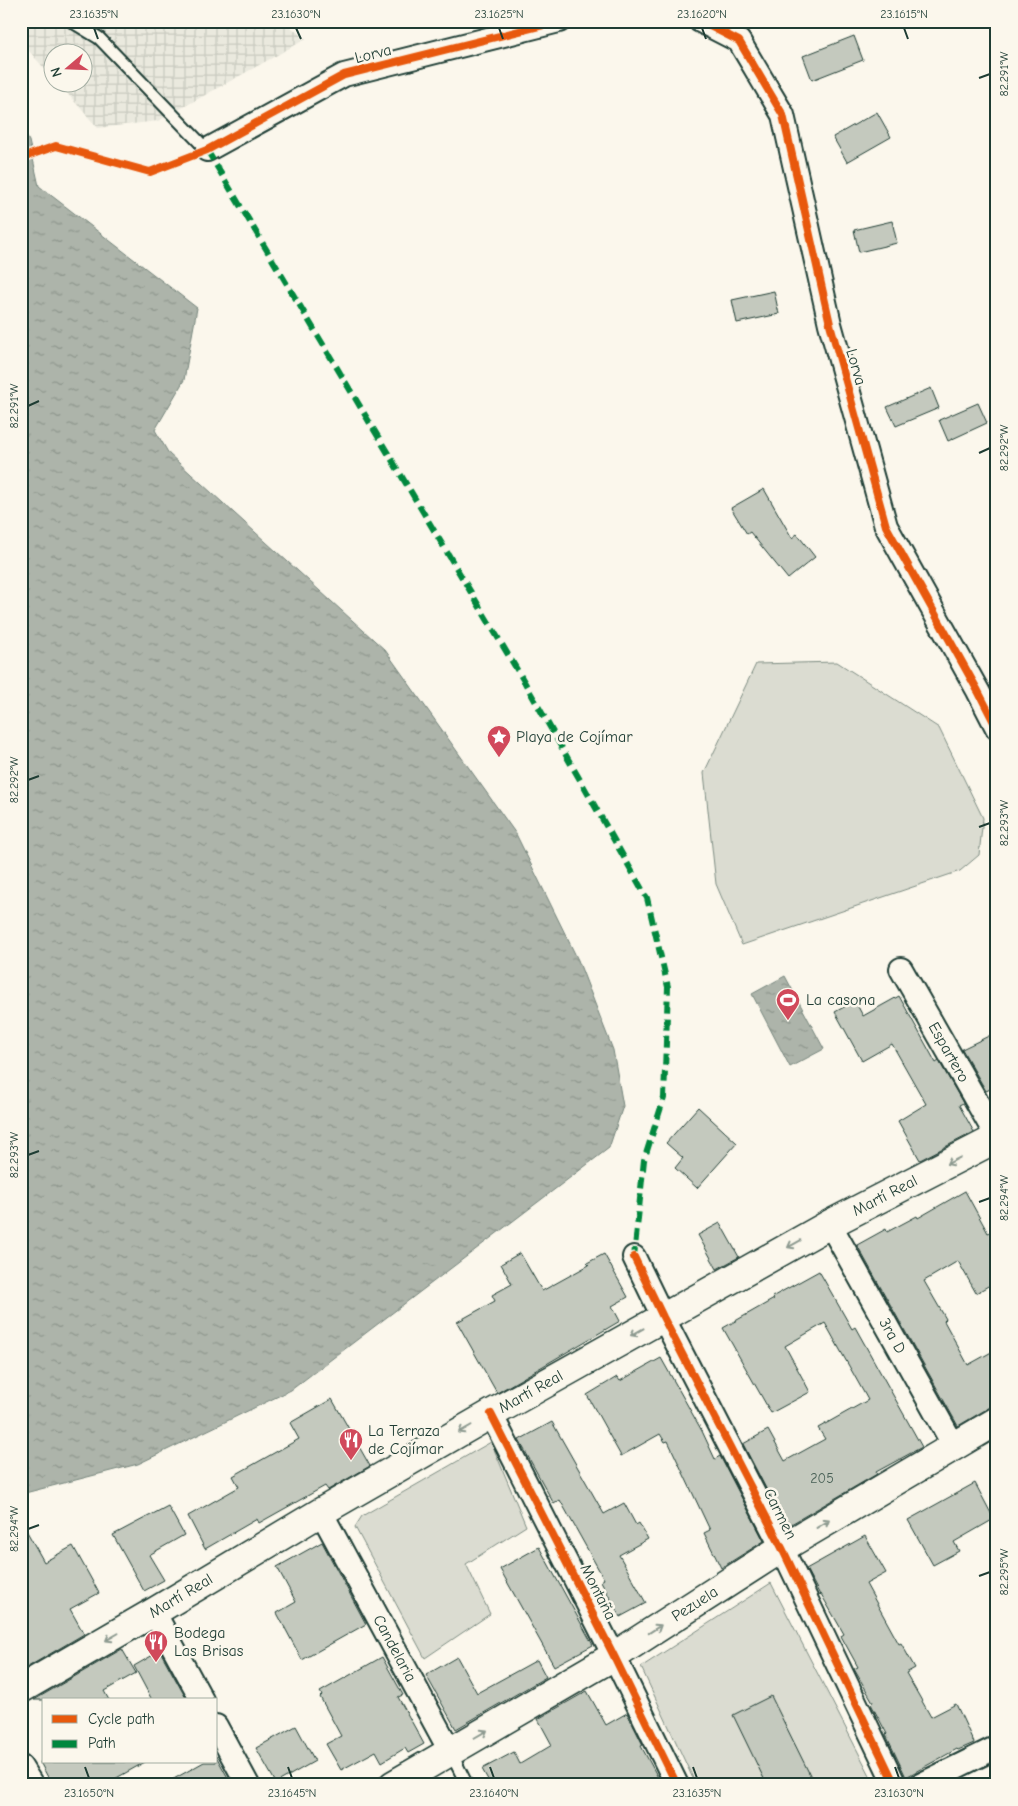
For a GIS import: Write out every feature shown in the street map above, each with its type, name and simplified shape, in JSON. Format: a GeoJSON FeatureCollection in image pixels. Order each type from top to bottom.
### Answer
{"type":"FeatureCollection","features":[{"type":"Feature","properties":{"kind":"main road","name":"Martí Real"},"geometry":{"type":"LineString","coordinates":[[21,1689],[491,1414],[830,1224],[997,1138]]}},
{"type":"Feature","properties":{"kind":"main road","name":"Pezuela"},"geometry":{"type":"LineString","coordinates":[[393,1785],[614,1656],[782,1548],[997,1421]]}},
{"type":"Feature","properties":{"kind":"street","name":"Lorva"},"geometry":{"type":"LineString","coordinates":[[207,150],[344,75],[559,21]]}},
{"type":"Feature","properties":{"kind":"street","name":"Lorva"},"geometry":{"type":"LineString","coordinates":[[700,21],[739,41],[783,115],[830,324],[886,526],[997,728]]}},
{"type":"Feature","properties":{"kind":"street","name":"Espartero"},"geometry":{"type":"LineString","coordinates":[[901,969],[997,1138]]}},
{"type":"Feature","properties":{"kind":"street","name":"3ra D"},"geometry":{"type":"LineString","coordinates":[[830,1224],[954,1446]]}},
{"type":"Feature","properties":{"kind":"street","name":"Carmen"},"geometry":{"type":"LineString","coordinates":[[634,1257],[782,1548],[895,1785]]}},
{"type":"Feature","properties":{"kind":"street","name":"Montaña"},"geometry":{"type":"LineString","coordinates":[[491,1414],[677,1785]]}},
{"type":"Feature","properties":{"kind":"street","name":"Candelaria"},"geometry":{"type":"LineString","coordinates":[[321,1512],[450,1752]]}},
{"type":"Feature","properties":{"kind":"street"},"geometry":{"type":"LineString","coordinates":[[154,1612],[201,1698]]}},
{"type":"Feature","properties":{"kind":"street"},"geometry":{"type":"LineString","coordinates":[[218,1730],[248,1785]]}},
{"type":"Feature","properties":{"kind":"street"},"geometry":{"type":"LineString","coordinates":[[920,1785],[997,1747]]}},
{"type":"Feature","properties":{"kind":"street"},"geometry":{"type":"LineString","coordinates":[[21,1767],[32,1785]]}},
{"type":"Feature","properties":{"kind":"lane"},"geometry":{"type":"LineString","coordinates":[[71,21],[99,38],[207,150]]}},
{"type":"Feature","properties":{"kind":"lane","name":"Candelaria"},"geometry":{"type":"LineString","coordinates":[[450,1752],[467,1785]]}},
{"type":"Feature","properties":{"kind":"shaded area"},"geometry":{"type":"Polygon","coordinates":[[[21,21],[283,21],[306,39],[158,121],[98,128],[66,92],[92,92],[92,42],[42,42],[42,66],[21,42],[21,21]]]}},
{"type":"Feature","properties":{"kind":"shaded area"},"geometry":{"type":"Polygon","coordinates":[[[837,662],[939,728],[983,818],[979,855],[960,871],[742,945],[716,884],[704,773],[756,664],[837,662]]]}},
{"type":"Feature","properties":{"kind":"shaded area"},"geometry":{"type":"Polygon","coordinates":[[[491,1442],[526,1526],[466,1564],[490,1614],[425,1658],[355,1527],[362,1516],[491,1442]]]}},
{"type":"Feature","properties":{"kind":"shaded area"},"geometry":{"type":"Polygon","coordinates":[[[771,1583],[874,1783],[871,1785],[696,1785],[641,1667],[771,1583]]]}},
{"type":"Feature","properties":{"kind":"water"},"geometry":{"type":"Polygon","coordinates":[[[21,127],[29,141],[39,186],[197,308],[184,380],[155,430],[169,454],[385,650],[516,834],[578,960],[613,1050],[623,1106],[609,1148],[291,1390],[138,1464],[21,1494],[21,127]]]}},
{"type":"Feature","properties":{"kind":"water","name":"La casona"},"geometry":{"type":"Polygon","coordinates":[[[785,976],[824,1049],[790,1067],[752,994],[785,976]]]}},
{"type":"Feature","properties":{"kind":"building"},"geometry":{"type":"Polygon","coordinates":[[[854,36],[863,60],[812,80],[803,56],[854,36]]]}},
{"type":"Feature","properties":{"kind":"building"},"geometry":{"type":"Polygon","coordinates":[[[877,112],[891,137],[847,162],[833,137],[877,112]]]}},
{"type":"Feature","properties":{"kind":"building"},"geometry":{"type":"Polygon","coordinates":[[[892,221],[897,243],[859,252],[854,230],[892,221]]]}},
{"type":"Feature","properties":{"kind":"building"},"geometry":{"type":"Polygon","coordinates":[[[774,291],[779,314],[737,323],[732,300],[774,291]]]}},
{"type":"Feature","properties":{"kind":"building"},"geometry":{"type":"Polygon","coordinates":[[[931,388],[939,408],[896,426],[887,407],[931,388]]]}},
{"type":"Feature","properties":{"kind":"building"},"geometry":{"type":"Polygon","coordinates":[[[978,403],[987,423],[948,441],[939,420],[978,403]]]}},
{"type":"Feature","properties":{"kind":"building"},"geometry":{"type":"Polygon","coordinates":[[[764,489],[792,538],[797,534],[815,557],[788,579],[750,532],[747,534],[731,508],[764,489]]]}},
{"type":"Feature","properties":{"kind":"building"},"geometry":{"type":"Polygon","coordinates":[[[899,996],[936,1063],[939,1061],[963,1103],[959,1105],[974,1132],[920,1160],[898,1121],[926,1104],[892,1044],[862,1061],[835,1012],[855,1001],[863,1016],[899,996]]]}},
{"type":"Feature","properties":{"kind":"building"},"geometry":{"type":"Polygon","coordinates":[[[997,1032],[997,1086],[986,1091],[962,1049],[997,1032]]]}},
{"type":"Feature","properties":{"kind":"building"},"geometry":{"type":"Polygon","coordinates":[[[698,1107],[737,1143],[697,1188],[675,1168],[683,1158],[666,1143],[698,1107]]]}},
{"type":"Feature","properties":{"kind":"building"},"geometry":{"type":"Polygon","coordinates":[[[965,1191],[988,1233],[997,1229],[997,1281],[976,1293],[958,1261],[924,1281],[946,1319],[944,1321],[968,1365],[997,1349],[997,1403],[958,1426],[857,1245],[886,1229],[887,1232],[917,1216],[918,1218],[965,1191]]]}},
{"type":"Feature","properties":{"kind":"building"},"geometry":{"type":"Polygon","coordinates":[[[720,1223],[739,1257],[717,1269],[698,1235],[720,1223]]]}},
{"type":"Feature","properties":{"kind":"building"},"geometry":{"type":"Polygon","coordinates":[[[520,1253],[542,1291],[589,1265],[587,1263],[604,1254],[628,1297],[612,1306],[620,1321],[497,1393],[457,1322],[495,1301],[492,1295],[512,1284],[501,1264],[520,1253]]]}},
{"type":"Feature","properties":{"kind":"building"},"geometry":{"type":"Polygon","coordinates":[[[819,1271],[852,1329],[855,1327],[922,1447],[876,1472],[877,1474],[786,1527],[743,1444],[768,1430],[785,1461],[825,1439],[818,1428],[868,1400],[825,1323],[785,1346],[810,1392],[771,1413],[723,1328],[774,1299],[772,1297],[819,1271]]]}},
{"type":"Feature","properties":{"kind":"building"},"geometry":{"type":"Polygon","coordinates":[[[661,1358],[702,1431],[715,1459],[720,1456],[764,1541],[721,1568],[704,1533],[710,1530],[668,1441],[665,1442],[660,1434],[621,1456],[587,1395],[617,1377],[620,1381],[661,1358]]]}},
{"type":"Feature","properties":{"kind":"building"},"geometry":{"type":"Polygon","coordinates":[[[332,1399],[370,1466],[328,1490],[325,1486],[259,1523],[257,1519],[205,1549],[188,1516],[239,1487],[233,1476],[299,1439],[290,1423],[332,1399]]]}},
{"type":"Feature","properties":{"kind":"building"},"geometry":{"type":"Polygon","coordinates":[[[552,1422],[604,1514],[624,1503],[636,1525],[639,1523],[648,1539],[619,1555],[646,1603],[620,1617],[601,1581],[604,1579],[560,1500],[554,1504],[519,1440],[552,1422]]]}},
{"type":"Feature","properties":{"kind":"building"},"geometry":{"type":"Polygon","coordinates":[[[975,1483],[994,1519],[954,1542],[959,1551],[933,1565],[908,1520],[975,1483]]]}},
{"type":"Feature","properties":{"kind":"building"},"geometry":{"type":"Polygon","coordinates":[[[168,1506],[184,1535],[149,1555],[164,1580],[144,1591],[113,1535],[168,1506]]]}},
{"type":"Feature","properties":{"kind":"building"},"geometry":{"type":"Polygon","coordinates":[[[21,1521],[44,1562],[73,1546],[99,1593],[70,1609],[84,1634],[21,1671],[21,1521]]]}},
{"type":"Feature","properties":{"kind":"building"},"geometry":{"type":"Polygon","coordinates":[[[865,1536],[886,1573],[866,1584],[899,1644],[901,1643],[915,1668],[906,1673],[931,1717],[956,1704],[974,1743],[957,1749],[906,1777],[871,1704],[873,1702],[854,1669],[858,1667],[841,1636],[844,1634],[806,1569],[865,1536]]]}},
{"type":"Feature","properties":{"kind":"building"},"geometry":{"type":"Polygon","coordinates":[[[322,1542],[366,1624],[302,1660],[277,1613],[296,1602],[277,1567],[322,1542]]]}},
{"type":"Feature","properties":{"kind":"building"},"geometry":{"type":"Polygon","coordinates":[[[539,1547],[593,1645],[554,1666],[500,1569],[539,1547]]]}},
{"type":"Feature","properties":{"kind":"building"},"geometry":{"type":"Polygon","coordinates":[[[122,1649],[136,1673],[104,1691],[108,1698],[42,1698],[42,1700],[34,1700],[122,1649]]]}},
{"type":"Feature","properties":{"kind":"building"},"geometry":{"type":"Polygon","coordinates":[[[160,1651],[186,1698],[151,1698],[134,1666],[160,1651]]]}},
{"type":"Feature","properties":{"kind":"building"},"geometry":{"type":"Polygon","coordinates":[[[382,1657],[403,1695],[398,1697],[424,1744],[408,1753],[405,1748],[382,1762],[376,1751],[341,1770],[326,1744],[341,1736],[320,1697],[322,1695],[320,1692],[382,1657]]]}},
{"type":"Feature","properties":{"kind":"building"},"geometry":{"type":"Polygon","coordinates":[[[457,1657],[477,1693],[537,1660],[546,1677],[456,1729],[426,1675],[457,1657]]]}},
{"type":"Feature","properties":{"kind":"building"},"geometry":{"type":"Polygon","coordinates":[[[587,1691],[606,1725],[627,1713],[643,1745],[641,1746],[662,1785],[491,1785],[482,1769],[514,1752],[520,1764],[552,1745],[538,1719],[587,1691]]]}},
{"type":"Feature","properties":{"kind":"building"},"geometry":{"type":"Polygon","coordinates":[[[771,1696],[815,1785],[767,1785],[733,1715],[771,1696]]]}},
{"type":"Feature","properties":{"kind":"building"},"geometry":{"type":"Polygon","coordinates":[[[296,1726],[315,1761],[276,1783],[256,1748],[296,1726]]]}},
{"type":"Feature","properties":{"kind":"building"},"geometry":{"type":"Polygon","coordinates":[[[218,1760],[232,1785],[163,1785],[200,1764],[218,1764],[218,1760]]]}},
{"type":"Feature","properties":{"kind":"building"},"geometry":{"type":"Polygon","coordinates":[[[40,1762],[42,1764],[141,1764],[104,1785],[52,1785],[40,1762]]]}},
{"type":"Feature","properties":{"kind":"marked path"},"geometry":{"type":"LineString","coordinates":[[207,150],[525,683],[647,898],[668,987],[664,1098],[644,1160],[634,1257]]}},
{"type":"Feature","properties":{"kind":"cycle path"},"geometry":{"type":"LineString","coordinates":[[21,158],[56,146],[150,172],[207,150],[344,75],[559,21]]}},
{"type":"Feature","properties":{"kind":"cycle path"},"geometry":{"type":"LineString","coordinates":[[700,21],[739,41],[783,115],[830,324],[886,526],[997,728]]}},
{"type":"Feature","properties":{"kind":"cycle path"},"geometry":{"type":"LineString","coordinates":[[634,1257],[782,1548],[895,1785]]}},
{"type":"Feature","properties":{"kind":"cycle path"},"geometry":{"type":"LineString","coordinates":[[491,1414],[677,1785]]}},
{"type":"Feature","properties":{"kind":"place","name":"Playa de Cojímar"},"geometry":{"type":"Point","coordinates":[499,758]}},
{"type":"Feature","properties":{"kind":"place","name":"La casona"},"geometry":{"type":"Point","coordinates":[788,1021]}},
{"type":"Feature","properties":{"kind":"place","name":"La Terraza de Cojímar"},"geometry":{"type":"Point","coordinates":[351,1461]}},
{"type":"Feature","properties":{"kind":"place","name":"Bodega Las Brisas"},"geometry":{"type":"Point","coordinates":[156,1663]}}]}
